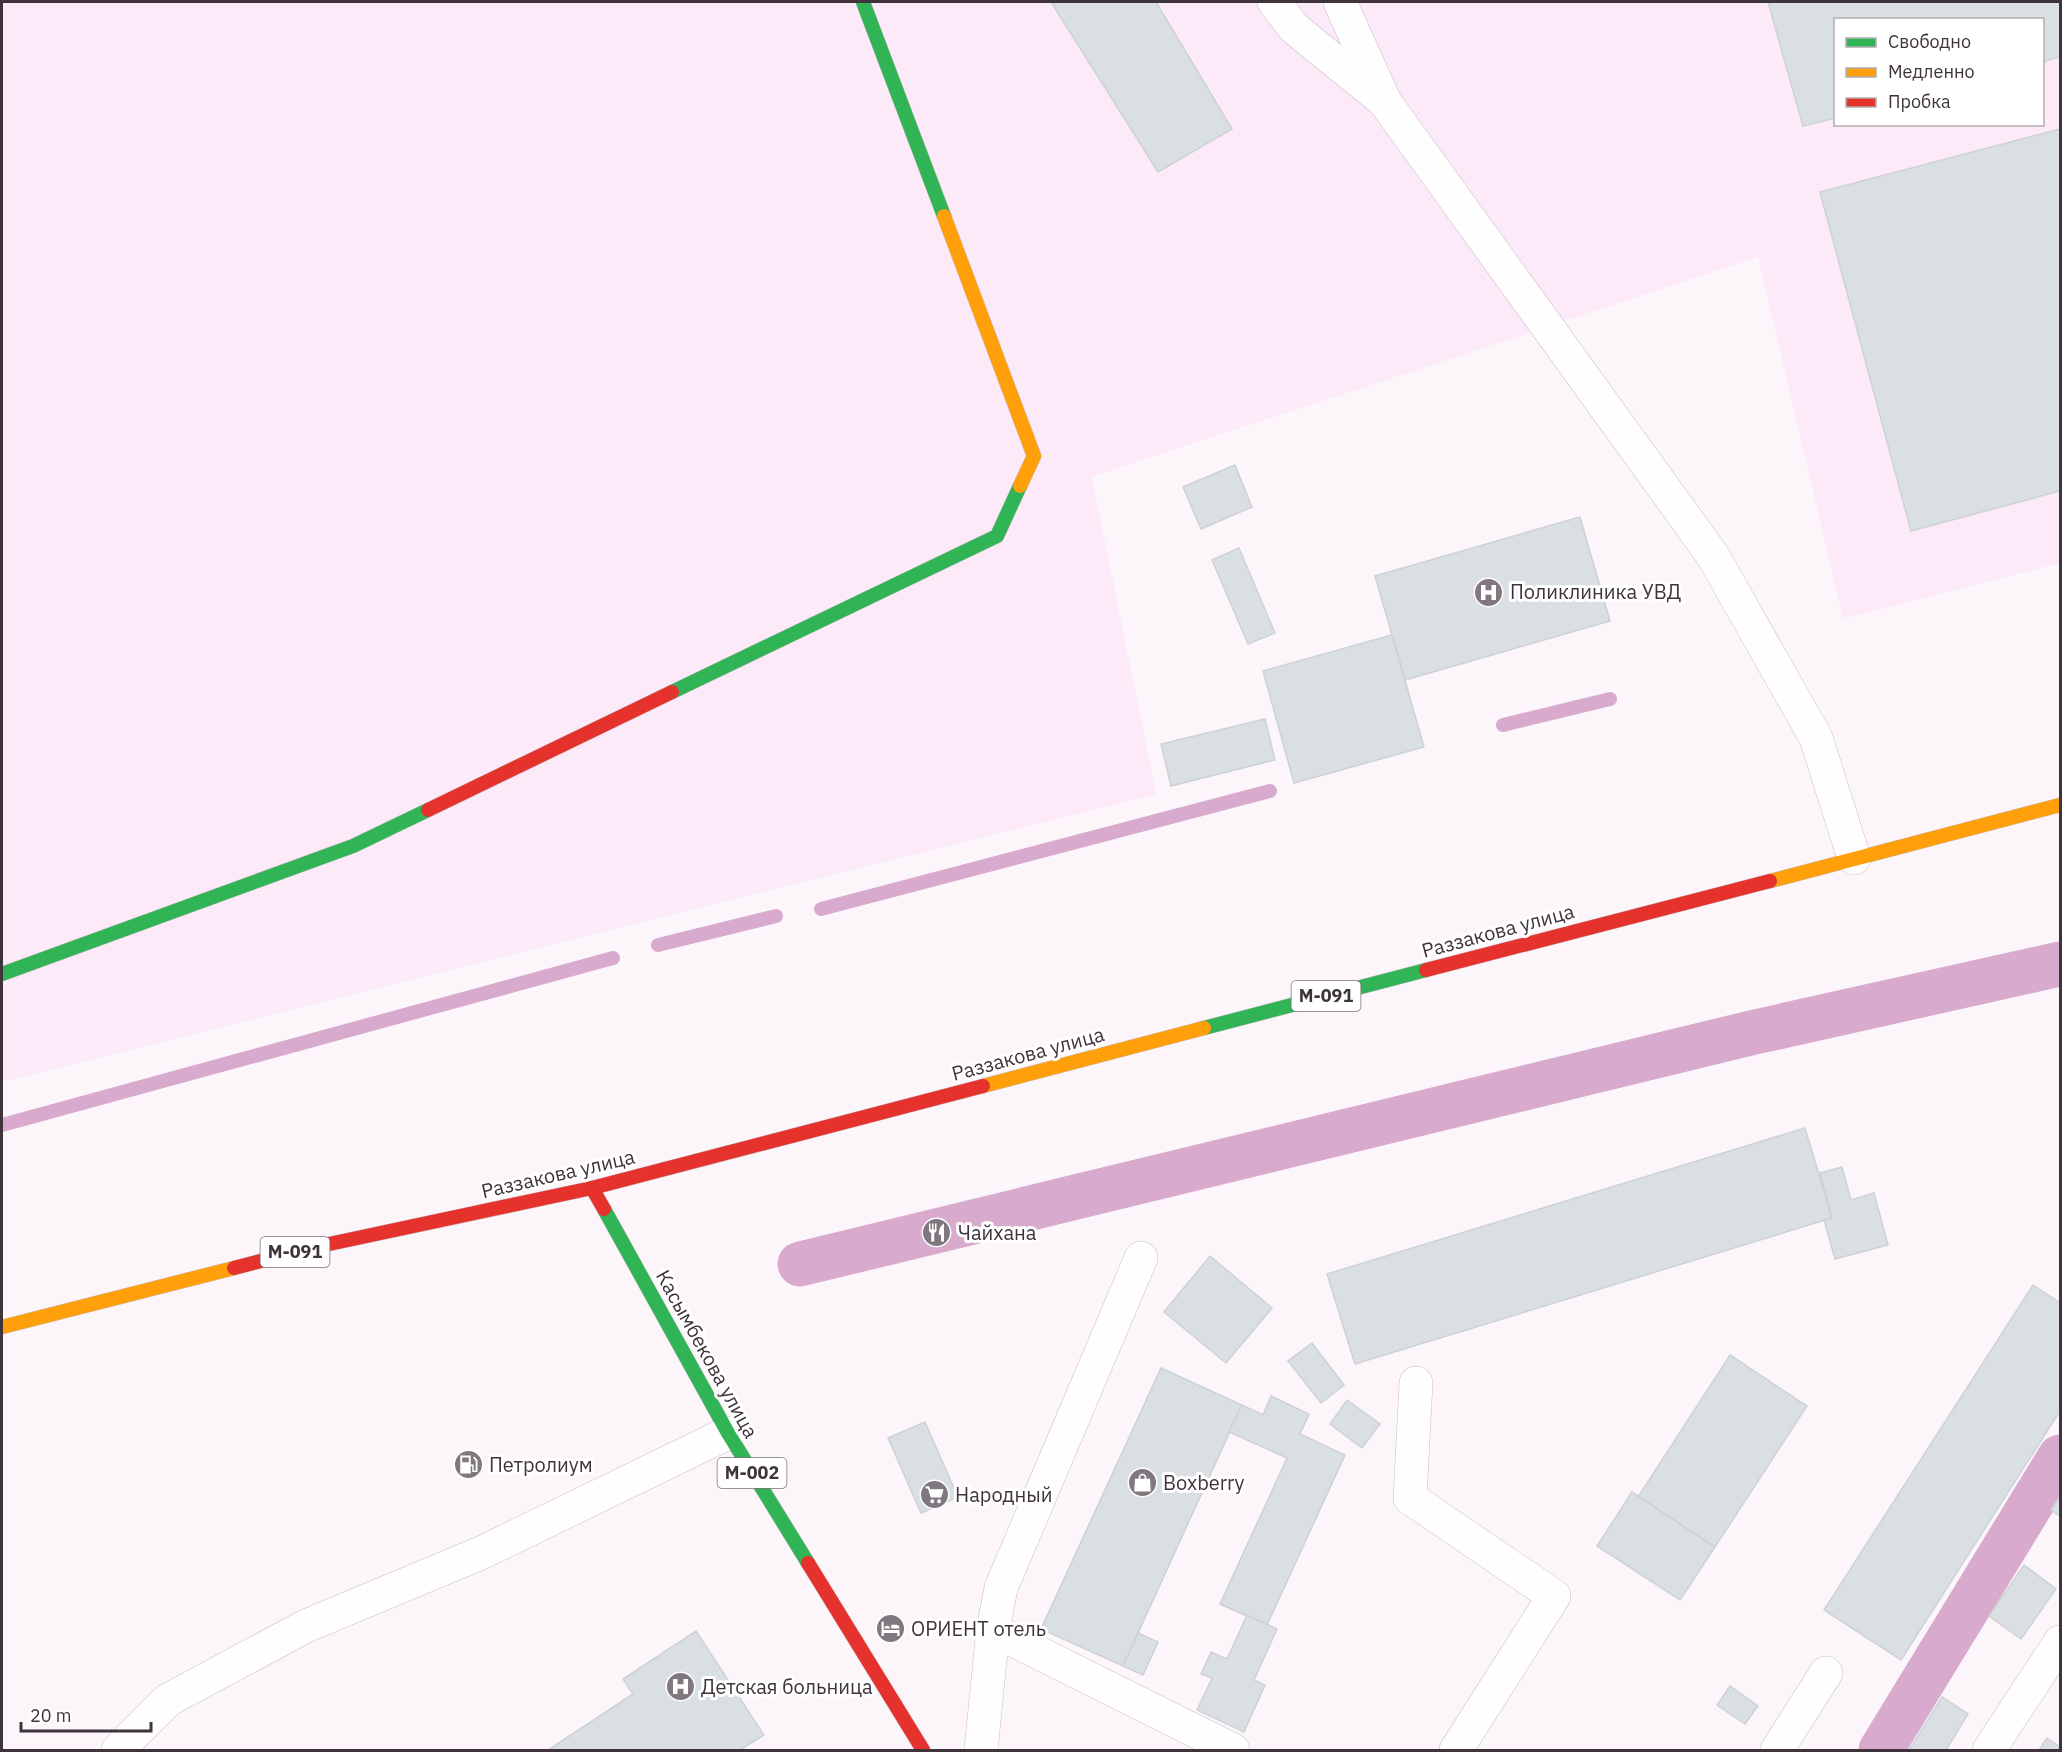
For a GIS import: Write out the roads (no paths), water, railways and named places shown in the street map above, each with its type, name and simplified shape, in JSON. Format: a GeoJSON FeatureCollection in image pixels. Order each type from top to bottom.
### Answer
{"type":"FeatureCollection","features":[{"type":"Feature","properties":{"kind":"main road"},"geometry":{"type":"LineString","coordinates":[[2,974],[353,846],[997,536],[1034,456],[863,2]]}},
{"type":"Feature","properties":{"kind":"main road","name":"Раззакова улица"},"geometry":{"type":"LineString","coordinates":[[2,1327],[315,1247],[592,1188],[2061,805]]}},
{"type":"Feature","properties":{"kind":"main road","name":"Касымбекова улица"},"geometry":{"type":"LineString","coordinates":[[592,1188],[728,1433],[923,1750]]}},
{"type":"Feature","properties":{"kind":"street"},"geometry":{"type":"LineString","coordinates":[[1274,2],[1294,28],[1385,102]]}},
{"type":"Feature","properties":{"kind":"street"},"geometry":{"type":"LineString","coordinates":[[1340,2],[1385,102],[1713,556],[1816,738],[1854,858]]}},
{"type":"Feature","properties":{"kind":"street"},"geometry":{"type":"LineString","coordinates":[[981,1750],[993,1630],[1001,1588],[1141,1258]]}},
{"type":"Feature","properties":{"kind":"street"},"geometry":{"type":"LineString","coordinates":[[1416,1383],[1410,1498],[1554,1596],[1456,1750]]}},
{"type":"Feature","properties":{"kind":"street"},"geometry":{"type":"LineString","coordinates":[[118,1750],[168,1700],[306,1626],[481,1553],[728,1433]]}},
{"type":"Feature","properties":{"kind":"street"},"geometry":{"type":"LineString","coordinates":[[993,1630],[1233,1750]]}},
{"type":"Feature","properties":{"kind":"street"},"geometry":{"type":"LineString","coordinates":[[1989,1750],[2061,1642]]}},
{"type":"Feature","properties":{"kind":"street"},"geometry":{"type":"LineString","coordinates":[[1777,1750],[1826,1673]]}},
{"type":"Feature","properties":{"kind":"waterway"},"geometry":{"type":"LineString","coordinates":[[1503,725],[1610,699]]}},
{"type":"Feature","properties":{"kind":"waterway"},"geometry":{"type":"LineString","coordinates":[[821,909],[1270,791]]}},
{"type":"Feature","properties":{"kind":"waterway"},"geometry":{"type":"LineString","coordinates":[[658,945],[776,916]]}},
{"type":"Feature","properties":{"kind":"waterway"},"geometry":{"type":"LineString","coordinates":[[2,1125],[613,958]]}},
{"type":"Feature","properties":{"kind":"waterway"},"geometry":{"type":"LineString","coordinates":[[800,1264],[1755,1032],[2060,964]]}},
{"type":"Feature","properties":{"kind":"waterway"},"geometry":{"type":"LineString","coordinates":[[1881,1750],[2060,1457]]}},
{"type":"Feature","properties":{"kind":"place","name":"Поликлиника УВД"},"geometry":{"type":"Point","coordinates":[1489,592]}},
{"type":"Feature","properties":{"kind":"place","name":"Чайхана"},"geometry":{"type":"Point","coordinates":[937,1233]}},
{"type":"Feature","properties":{"kind":"place","name":"Петролиум"},"geometry":{"type":"Point","coordinates":[468,1465]}},
{"type":"Feature","properties":{"kind":"place","name":"Boxberry"},"geometry":{"type":"Point","coordinates":[1142,1483]}},
{"type":"Feature","properties":{"kind":"place","name":"Народный"},"geometry":{"type":"Point","coordinates":[934,1495]}},
{"type":"Feature","properties":{"kind":"place","name":"ОРИЕНТ отель"},"geometry":{"type":"Point","coordinates":[890,1629]}},
{"type":"Feature","properties":{"kind":"place","name":"Детская больница"},"geometry":{"type":"Point","coordinates":[680,1687]}}]}
